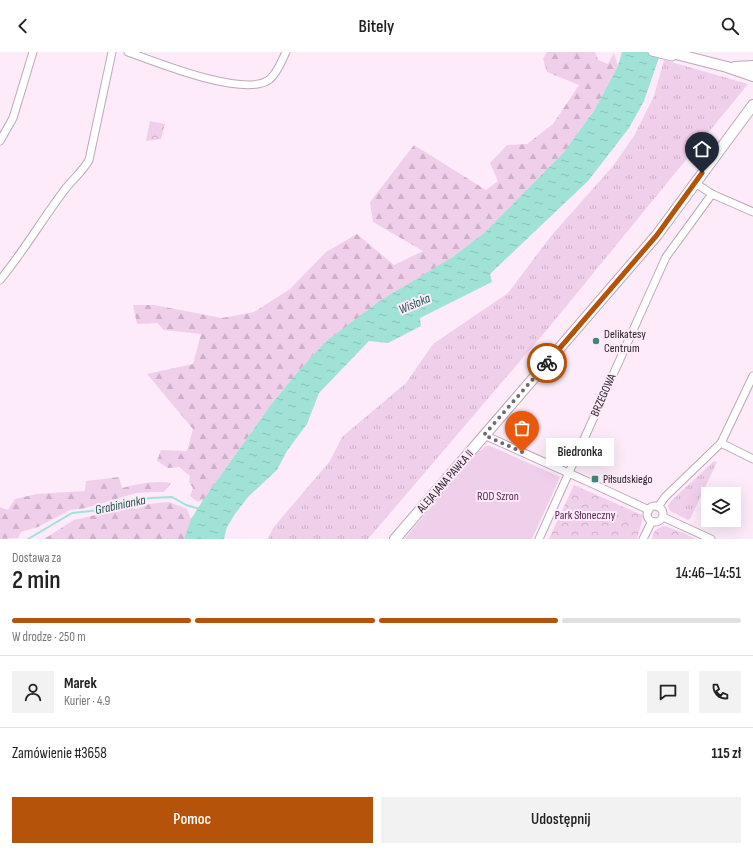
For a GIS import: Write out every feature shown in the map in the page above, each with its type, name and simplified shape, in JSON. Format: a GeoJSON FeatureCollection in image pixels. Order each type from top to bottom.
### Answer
{"type":"FeatureCollection","features":[{"type":"Feature","properties":{"kind":"street"},"geometry":{"type":"LineString","coordinates":[[0,142],[13,118],[33,52]]}},
{"type":"Feature","properties":{"kind":"street"},"geometry":{"type":"LineString","coordinates":[[0,280],[67,187],[85,168],[89,160],[112,52]]}},
{"type":"Feature","properties":{"kind":"street"},"geometry":{"type":"LineString","coordinates":[[128,52],[212,80],[249,85],[260,83],[271,78],[286,52]]}},
{"type":"Feature","properties":{"kind":"street"},"geometry":{"type":"LineString","coordinates":[[652,52],[702,60]]}},
{"type":"Feature","properties":{"kind":"street"},"geometry":{"type":"LineString","coordinates":[[668,52],[727,66],[753,76]]}},
{"type":"Feature","properties":{"kind":"street"},"geometry":{"type":"LineString","coordinates":[[682,52],[702,60]]}},
{"type":"Feature","properties":{"kind":"street"},"geometry":{"type":"LineString","coordinates":[[727,66],[753,66]]}},
{"type":"Feature","properties":{"kind":"street","name":"ALEJA JANA PAWŁA II"},"geometry":{"type":"LineString","coordinates":[[395,539],[657,235],[752,103]]}},
{"type":"Feature","properties":{"kind":"street"},"geometry":{"type":"LineString","coordinates":[[695,183],[712,194],[753,212]]}},
{"type":"Feature","properties":{"kind":"street","name":"BRZEGOWA"},"geometry":{"type":"LineString","coordinates":[[539,539],[666,257],[712,194]]}},
{"type":"Feature","properties":{"kind":"street"},"geometry":{"type":"LineString","coordinates":[[649,510],[653,507],[658,507],[665,497],[721,443],[753,376]]}},
{"type":"Feature","properties":{"kind":"street"},"geometry":{"type":"LineString","coordinates":[[484,435],[649,510]]}},
{"type":"Feature","properties":{"kind":"street"},"geometry":{"type":"LineString","coordinates":[[721,443],[753,459]]}},
{"type":"Feature","properties":{"kind":"street"},"geometry":{"type":"LineString","coordinates":[[658,507],[663,512],[663,517]]}},
{"type":"Feature","properties":{"kind":"street"},"geometry":{"type":"LineString","coordinates":[[649,510],[648,515],[652,521],[658,522],[663,517]]}},
{"type":"Feature","properties":{"kind":"street"},"geometry":{"type":"LineString","coordinates":[[663,517],[711,539]]}},
{"type":"Feature","properties":{"kind":"street"},"geometry":{"type":"LineString","coordinates":[[643,539],[652,521]]}},
{"type":"Feature","properties":{"kind":"green space"},"geometry":{"type":"Polygon","coordinates":[[[547,52],[595,52],[598,60],[608,64],[614,53],[618,66],[595,109],[564,152],[484,233],[451,258],[325,342],[270,406],[203,500],[198,502],[190,496],[193,488],[189,482],[190,476],[179,467],[168,468],[157,461],[161,450],[187,451],[193,429],[147,374],[193,364],[201,334],[164,330],[157,323],[137,324],[133,305],[154,305],[222,318],[254,312],[290,289],[326,252],[357,234],[394,265],[423,251],[373,222],[370,202],[414,145],[486,190],[498,181],[490,163],[507,145],[527,144],[553,124],[579,85],[547,72],[543,59],[547,52]]]}},
{"type":"Feature","properties":{"kind":"green space"},"geometry":{"type":"Polygon","coordinates":[[[664,60],[748,84],[550,326],[368,539],[268,539],[273,528],[330,461],[342,437],[406,383],[433,344],[508,293],[551,236],[613,166],[634,136],[654,96],[664,60]]]}},
{"type":"Feature","properties":{"kind":"green space"},"geometry":{"type":"Polygon","coordinates":[[[150,121],[165,124],[161,139],[146,141],[150,121]]]}},
{"type":"Feature","properties":{"kind":"green space","name":"ROD Szron"},"geometry":{"type":"Polygon","coordinates":[[[486,446],[490,446],[560,477],[532,539],[404,539],[478,452],[486,446]]]}},
{"type":"Feature","properties":{"kind":"green space"},"geometry":{"type":"Polygon","coordinates":[[[714,461],[717,462],[705,487],[701,487],[701,496],[690,519],[688,520],[670,511],[668,506],[670,502],[714,461]]]}},
{"type":"Feature","properties":{"kind":"green space"},"geometry":{"type":"Polygon","coordinates":[[[119,477],[122,488],[152,482],[171,483],[164,492],[136,493],[86,508],[70,510],[38,527],[21,532],[18,538],[0,539],[0,507],[8,510],[15,499],[37,494],[85,491],[86,481],[119,477]]]}},
{"type":"Feature","properties":{"kind":"green space","name":"Park Słoneczny"},"geometry":{"type":"Polygon","coordinates":[[[574,485],[642,515],[643,518],[637,539],[549,539],[574,485]]]}},
{"type":"Feature","properties":{"kind":"green space"},"geometry":{"type":"Polygon","coordinates":[[[169,502],[187,509],[191,519],[184,539],[44,539],[74,520],[126,506],[136,509],[149,504],[169,502]]]}},
{"type":"Feature","properties":{"kind":"green space"},"geometry":{"type":"Polygon","coordinates":[[[665,526],[696,539],[652,539],[656,530],[665,526]]]}},
{"type":"Feature","properties":{"kind":"water","name":"Wisłoka"},"geometry":{"type":"Polygon","coordinates":[[[622,52],[661,52],[644,101],[629,128],[588,181],[490,274],[492,282],[420,318],[421,326],[388,343],[369,341],[319,393],[307,424],[287,451],[277,470],[248,497],[235,514],[227,527],[224,539],[184,539],[191,519],[203,500],[270,406],[296,374],[325,342],[380,301],[451,258],[484,233],[564,152],[595,109],[618,66],[622,52]]]}},
{"type":"Feature","properties":{"kind":"waterway","name":"Grabinianka"},"geometry":{"type":"LineString","coordinates":[[28,539],[72,513],[100,510],[125,502],[151,498],[172,497],[186,505],[200,509]]}},
{"type":"Feature","properties":{"kind":"way so far"},"geometry":{"type":"LineString","coordinates":[[522,452],[484,435],[547,363]]}},
{"type":"Feature","properties":{"kind":"place","name":"Delikatesy Centrum"},"geometry":{"type":"Point","coordinates":[596,341]}},
{"type":"Feature","properties":{"kind":"place","name":"Biedronka"},"geometry":{"type":"Point","coordinates":[522,452]}},
{"type":"Feature","properties":{"kind":"place","name":"Piłsudskiego"},"geometry":{"type":"Point","coordinates":[595,479]}},
{"type":"Feature","properties":{"kind":"route"},"geometry":{"type":"LineString","coordinates":[[547,363],[657,235],[702,173]]}}]}
